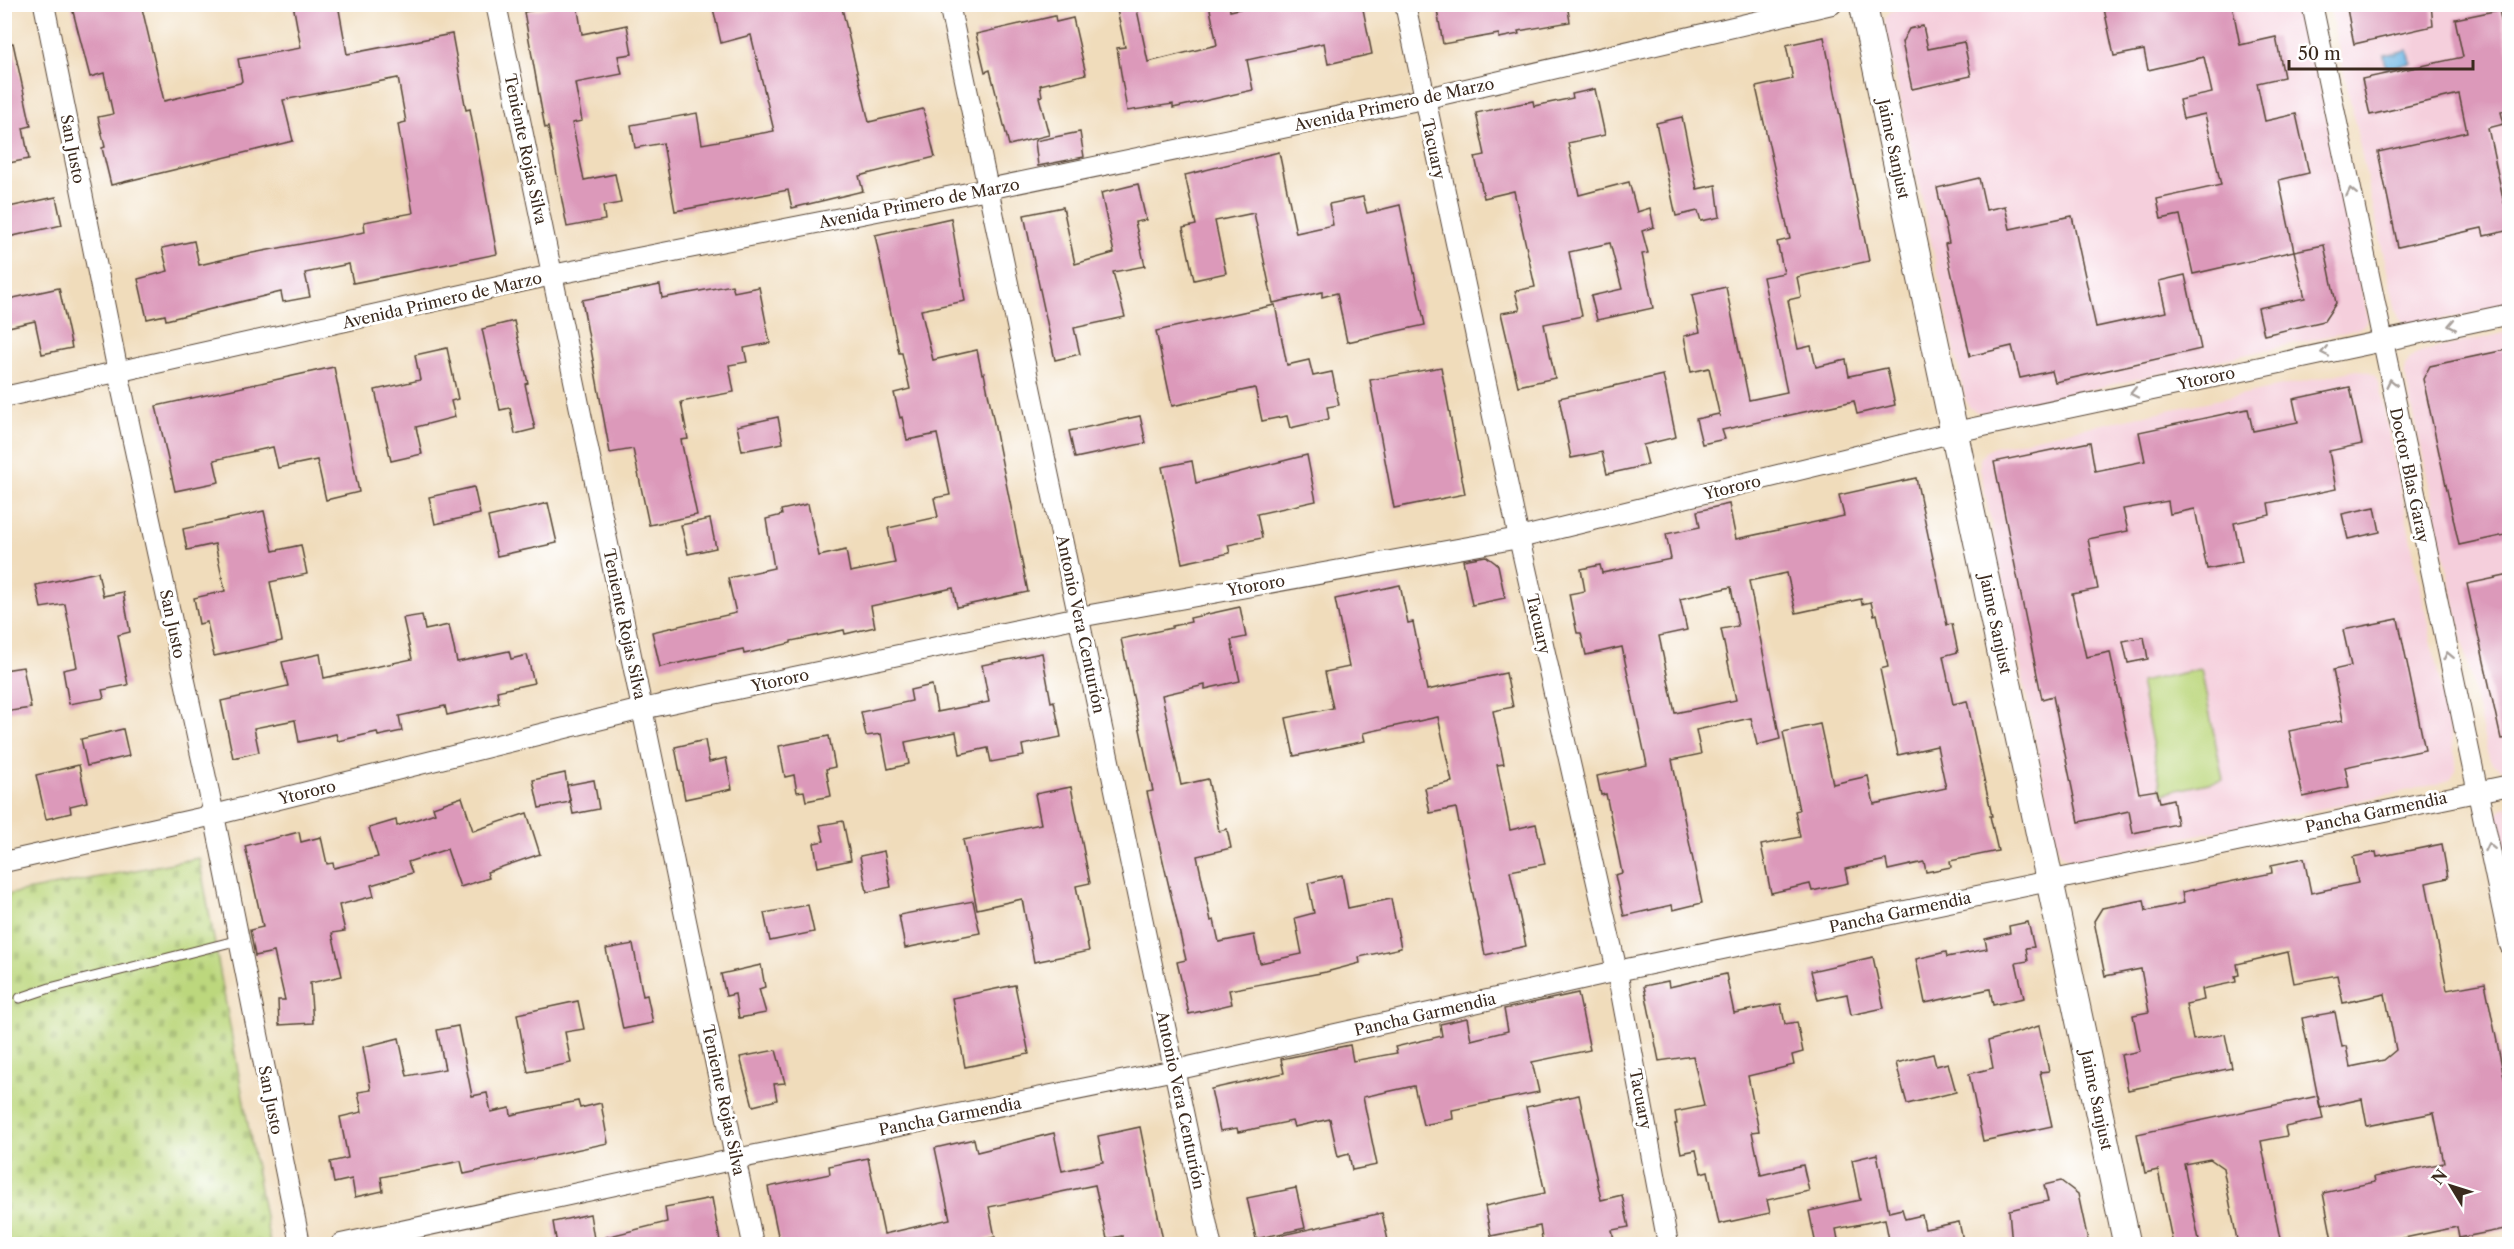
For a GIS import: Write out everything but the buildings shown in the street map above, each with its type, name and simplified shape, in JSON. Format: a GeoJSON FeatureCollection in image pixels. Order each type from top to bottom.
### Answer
{"type":"FeatureCollection","features":[{"type":"Feature","properties":{"kind":"main road","name":"Jaime Sanjust"},"geometry":{"type":"LineString","coordinates":[[1863,4],[2127,1245]]}},
{"type":"Feature","properties":{"kind":"street","name":"San Justo"},"geometry":{"type":"LineString","coordinates":[[44,4],[118,372],[214,815],[300,1245]]}},
{"type":"Feature","properties":{"kind":"street","name":"Teniente Rojas Silva"},"geometry":{"type":"LineString","coordinates":[[496,4],[753,1245]]}},
{"type":"Feature","properties":{"kind":"street","name":"Antonio Vera Centurión"},"geometry":{"type":"LineString","coordinates":[[949,4],[1211,1245]]}},
{"type":"Feature","properties":{"kind":"street","name":"Tacuary"},"geometry":{"type":"LineString","coordinates":[[1405,4],[1423,99],[1519,538],[1617,971],[1668,1245]]}},
{"type":"Feature","properties":{"kind":"street","name":"Avenida Primero de Marzo"},"geometry":{"type":"LineString","coordinates":[[4,397],[552,275],[988,189],[1423,99],[1832,4]]}},
{"type":"Feature","properties":{"kind":"street","name":"Doctor Blas Garay"},"geometry":{"type":"LineString","coordinates":[[2312,4],[2510,945]]}},
{"type":"Feature","properties":{"kind":"street","name":"Ytororo"},"geometry":{"type":"LineString","coordinates":[[4,862],[214,815],[642,709],[1079,617],[1519,538],[1955,432],[2382,339],[2510,314]]}},
{"type":"Feature","properties":{"kind":"street","name":"Pancha Garmendia"},"geometry":{"type":"LineString","coordinates":[[341,1245],[736,1159],[1175,1070],[1617,971],[2510,785]]}},
{"type":"Feature","properties":{"kind":"lane"},"geometry":{"type":"LineString","coordinates":[[20,998],[50,988],[239,940]]}},
{"type":"Feature","properties":{"kind":"shaded area"},"geometry":{"type":"Polygon","coordinates":[[[1911,4],[2303,5],[2368,318],[2363,326],[2355,330],[1986,413],[1977,412],[1969,407],[1965,398],[1885,29],[1885,20],[1890,12],[1911,4]]]}},
{"type":"Feature","properties":{"kind":"shaded area"},"geometry":{"type":"Polygon","coordinates":[[[2329,5],[2509,5],[2509,305],[2418,325],[2408,325],[2400,320],[2396,311],[2329,5]]]}},
{"type":"Feature","properties":{"kind":"shaded area"},"geometry":{"type":"Polygon","coordinates":[[[2509,332],[2509,770],[2500,769],[2488,756],[2405,374],[2406,365],[2411,357],[2419,352],[2509,332]]]}},
{"type":"Feature","properties":{"kind":"shaded area"},"geometry":{"type":"Polygon","coordinates":[[[2357,370],[2367,371],[2375,376],[2379,385],[2456,761],[2456,771],[2451,779],[2442,783],[2079,860],[2069,859],[2061,854],[2057,846],[1980,469],[1980,459],[1985,452],[1994,447],[2357,370]]]}},
{"type":"Feature","properties":{"kind":"shaded area"},"geometry":{"type":"Polygon","coordinates":[[[2509,805],[2509,894],[2495,827],[2496,817],[2501,809],[2509,805]]]}},
{"type":"Feature","properties":{"kind":"green space"},"geometry":{"type":"Polygon","coordinates":[[[2201,669],[2223,780],[2162,793],[2140,682],[2201,669]]]}},
{"type":"Feature","properties":{"kind":"green space"},"geometry":{"type":"Polygon","coordinates":[[[199,858],[270,1244],[5,1244],[5,895],[199,858]]]}},
{"type":"Feature","properties":{"kind":"water"},"geometry":{"type":"Polygon","coordinates":[[[2408,50],[2411,63],[2386,68],[2384,55],[2408,50]]]}}]}
